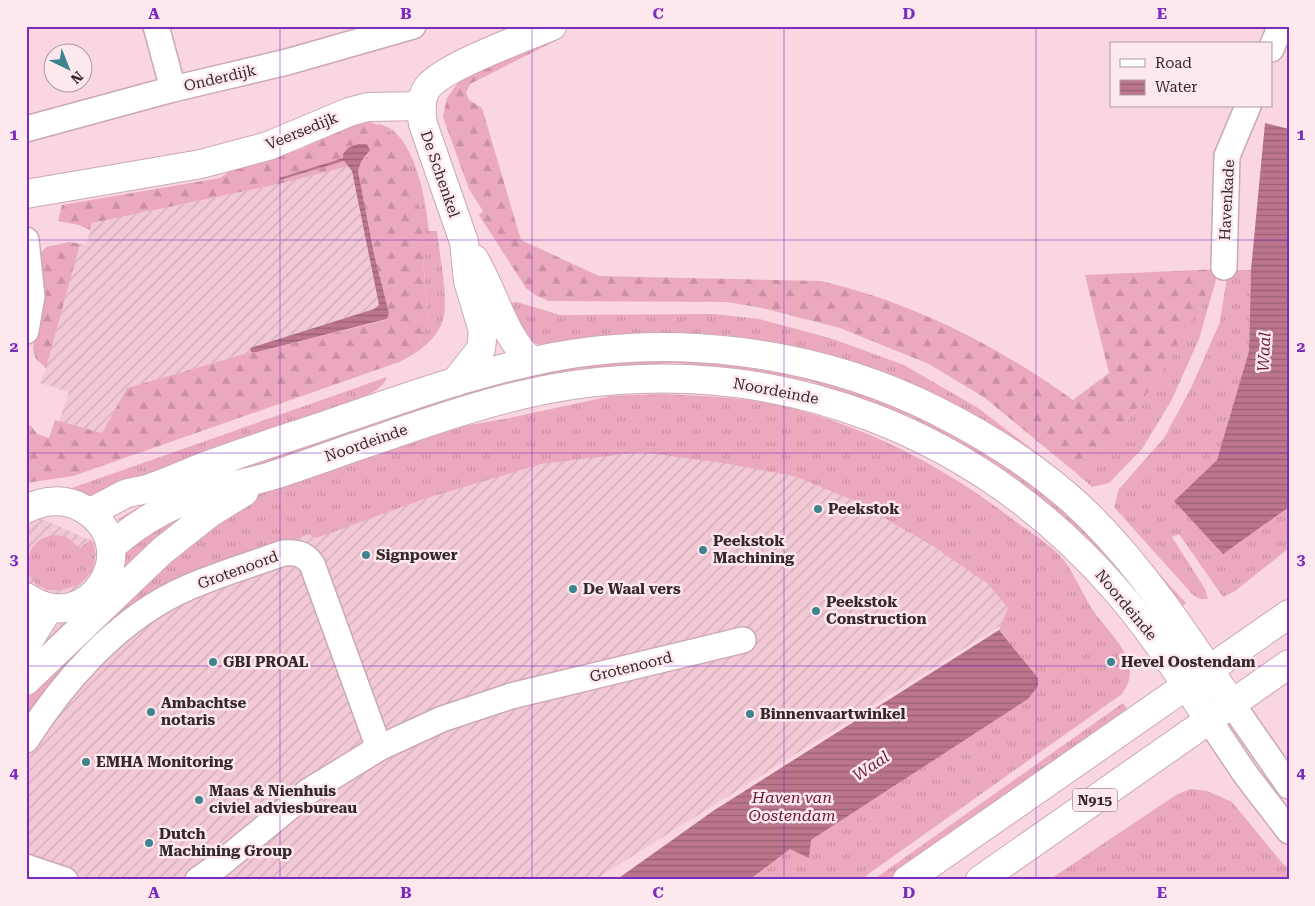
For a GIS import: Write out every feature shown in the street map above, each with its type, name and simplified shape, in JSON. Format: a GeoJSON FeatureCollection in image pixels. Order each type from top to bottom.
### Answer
{"type":"FeatureCollection","features":[{"type":"Feature","properties":{"kind":"main road"},"geometry":{"type":"LineString","coordinates":[[422,106],[424,92],[445,72],[552,26]]}},
{"type":"Feature","properties":{"kind":"main road","name":"Veersedijk"},"geometry":{"type":"LineString","coordinates":[[26,194],[201,164],[277,143],[349,112],[368,107],[422,106]]}},
{"type":"Feature","properties":{"kind":"main road","name":"De Schenkel"},"geometry":{"type":"LineString","coordinates":[[422,106],[421,114],[425,131],[464,242],[483,274],[511,338],[519,351],[532,361]]}},
{"type":"Feature","properties":{"kind":"main road","name":"De Schenkel"},"geometry":{"type":"LineString","coordinates":[[454,382],[476,358],[483,340],[483,330],[468,281],[464,242]]}},
{"type":"Feature","properties":{"kind":"main road","name":"Noordeinde"},"geometry":{"type":"LineString","coordinates":[[101,527],[135,503],[148,489],[210,464],[454,382],[532,361],[570,354],[640,348],[715,350],[770,356],[817,367],[874,384],[920,403],[965,425],[1010,453],[1054,486],[1093,520],[1176,619],[1232,704]]}},
{"type":"Feature","properties":{"kind":"main road","name":"Noordeinde"},"geometry":{"type":"LineString","coordinates":[[101,527],[140,522],[162,511],[221,488],[269,477],[446,416],[571,385],[631,378],[708,379],[772,387],[824,400],[884,420],[928,442],[991,478],[1078,550],[1115,588],[1144,623],[1209,720]]}},
{"type":"Feature","properties":{"kind":"main road"},"geometry":{"type":"LineString","coordinates":[[26,681],[162,552],[210,513],[269,477]]}},
{"type":"Feature","properties":{"kind":"main road"},"geometry":{"type":"LineString","coordinates":[[26,509],[45,502],[59,501],[77,505],[101,527],[111,562],[107,576],[100,588],[89,599],[75,606],[38,603],[26,645]]}},
{"type":"Feature","properties":{"kind":"main road"},"geometry":{"type":"LineString","coordinates":[[26,529],[50,518],[101,527]]}},
{"type":"Feature","properties":{"kind":"main road","name":"N915"},"geometry":{"type":"LineString","coordinates":[[907,880],[1289,614]]}},
{"type":"Feature","properties":{"kind":"main road","name":"N915"},"geometry":{"type":"LineString","coordinates":[[980,880],[1289,664]]}},
{"type":"Feature","properties":{"kind":"street"},"geometry":{"type":"LineString","coordinates":[[156,26],[173,89]]}},
{"type":"Feature","properties":{"kind":"street","name":"Onderdijk"},"geometry":{"type":"LineString","coordinates":[[26,130],[173,89],[287,62],[413,26]]}},
{"type":"Feature","properties":{"kind":"street"},"geometry":{"type":"LineString","coordinates":[[1272,47],[1281,26]]}},
{"type":"Feature","properties":{"kind":"street","name":"Havenkade"},"geometry":{"type":"LineString","coordinates":[[1224,267],[1228,156],[1247,108]]}},
{"type":"Feature","properties":{"kind":"street"},"geometry":{"type":"LineString","coordinates":[[26,240],[32,296],[26,331]]}},
{"type":"Feature","properties":{"kind":"street","name":"Grotenoord"},"geometry":{"type":"LineString","coordinates":[[26,740],[48,707],[72,678],[122,630],[155,606],[197,584],[283,553],[298,552],[308,558],[312,564],[380,748]]}},
{"type":"Feature","properties":{"kind":"street","name":"Grotenoord"},"geometry":{"type":"LineString","coordinates":[[198,880],[309,792],[380,748],[442,719],[511,696],[743,640]]}},
{"type":"Feature","properties":{"kind":"street","name":"Noordeinde"},"geometry":{"type":"LineString","coordinates":[[1232,704],[1289,786]]}},
{"type":"Feature","properties":{"kind":"street","name":"Noordeinde"},"geometry":{"type":"LineString","coordinates":[[1209,720],[1246,775],[1289,831]]}},
{"type":"Feature","properties":{"kind":"street"},"geometry":{"type":"LineString","coordinates":[[26,867],[65,880]]}},
{"type":"Feature","properties":{"kind":"shaded area"},"geometry":{"type":"Polygon","coordinates":[[[349,166],[352,171],[379,305],[374,309],[250,348],[251,352],[127,388],[102,433],[59,422],[69,392],[40,383],[80,244],[87,244],[92,223],[279,184],[349,166]]]}},
{"type":"Feature","properties":{"kind":"shaded area"},"geometry":{"type":"Polygon","coordinates":[[[595,448],[732,460],[851,489],[992,583],[1019,614],[604,874],[599,880],[26,880],[26,512],[175,578],[398,503],[595,448]]]}},
{"type":"Feature","properties":{"kind":"green space"},"geometry":{"type":"Polygon","coordinates":[[[567,35],[470,84],[466,93],[469,100],[482,108],[521,240],[599,276],[821,281],[888,301],[953,328],[1015,362],[1073,400],[1109,373],[1085,275],[1220,269],[1160,375],[1117,436],[1075,472],[985,398],[929,364],[840,328],[762,308],[727,302],[549,301],[535,295],[526,288],[479,215],[483,211],[469,189],[443,117],[447,98],[462,77],[567,35]]]}},
{"type":"Feature","properties":{"kind":"green space"},"geometry":{"type":"Polygon","coordinates":[[[367,121],[388,131],[399,146],[410,174],[430,248],[423,258],[428,320],[414,354],[399,362],[73,476],[26,483],[26,425],[31,426],[37,434],[49,438],[55,420],[102,433],[127,388],[251,352],[382,321],[387,319],[389,313],[374,254],[358,171],[361,162],[368,155],[343,158],[279,178],[280,180],[344,161],[349,166],[279,184],[92,223],[90,230],[79,225],[58,221],[62,205],[220,178],[236,167],[263,162],[301,149],[353,124],[367,121]]]}},
{"type":"Feature","properties":{"kind":"green space"},"geometry":{"type":"Polygon","coordinates":[[[378,124],[390,129],[401,138],[409,152],[421,185],[429,231],[437,231],[445,311],[443,320],[432,339],[414,354],[428,320],[423,257],[378,124]]]}},
{"type":"Feature","properties":{"kind":"green space"},"geometry":{"type":"Polygon","coordinates":[[[70,242],[80,244],[46,368],[36,359],[33,349],[40,290],[35,260],[46,247],[70,242]]]}},
{"type":"Feature","properties":{"kind":"green space"},"geometry":{"type":"Polygon","coordinates":[[[1219,269],[1199,339],[1171,401],[1142,449],[1109,483],[1092,487],[1075,472],[1117,436],[1160,375],[1219,269]]]}},
{"type":"Feature","properties":{"kind":"green space"},"geometry":{"type":"Polygon","coordinates":[[[1228,270],[1251,270],[1249,351],[1217,460],[1174,501],[1289,507],[1289,548],[1235,591],[1223,597],[1179,534],[1172,537],[1205,589],[1208,599],[1200,599],[1193,595],[1114,507],[1119,489],[1164,438],[1192,386],[1220,322],[1228,270]]]}},
{"type":"Feature","properties":{"kind":"green space"},"geometry":{"type":"Polygon","coordinates":[[[517,302],[560,315],[714,314],[759,319],[833,339],[904,365],[978,408],[1045,459],[1100,510],[1186,603],[1179,609],[1036,465],[734,336],[694,333],[674,342],[548,348],[530,341],[504,304],[517,302]]]}},
{"type":"Feature","properties":{"kind":"green space"},"geometry":{"type":"Polygon","coordinates":[[[577,358],[748,358],[911,404],[1056,495],[1133,584],[1104,554],[1048,503],[999,466],[909,416],[813,382],[751,370],[675,363],[578,369],[489,389],[209,488],[124,527],[118,519],[154,498],[511,371],[577,358]]]}},
{"type":"Feature","properties":{"kind":"green space"},"geometry":{"type":"Polygon","coordinates":[[[387,377],[378,389],[330,411],[95,499],[69,495],[69,489],[387,377]]]}},
{"type":"Feature","properties":{"kind":"green space"},"geometry":{"type":"Polygon","coordinates":[[[664,394],[747,400],[806,412],[869,434],[957,480],[1038,537],[1062,558],[1092,609],[1125,653],[1130,673],[1128,683],[1122,694],[860,880],[749,880],[790,849],[811,840],[1028,699],[1038,678],[999,630],[1008,608],[988,584],[933,546],[853,500],[794,476],[723,463],[641,452],[541,464],[427,498],[316,538],[309,534],[174,583],[26,722],[26,690],[218,515],[264,492],[439,430],[504,419],[611,396],[664,394]]]}},
{"type":"Feature","properties":{"kind":"green space"},"geometry":{"type":"Polygon","coordinates":[[[215,504],[116,575],[124,552],[137,534],[215,504]]]}},
{"type":"Feature","properties":{"kind":"green space"},"geometry":{"type":"Polygon","coordinates":[[[53,535],[65,536],[80,548],[91,539],[95,558],[90,573],[79,583],[64,589],[49,590],[37,584],[29,573],[29,556],[35,544],[53,535]]]}},
{"type":"Feature","properties":{"kind":"green space"},"geometry":{"type":"Polygon","coordinates":[[[1123,703],[1129,712],[893,880],[873,880],[1123,703]]]}},
{"type":"Feature","properties":{"kind":"green space"},"geometry":{"type":"Polygon","coordinates":[[[1190,789],[1207,791],[1232,802],[1282,863],[1289,868],[1289,880],[1049,880],[1176,795],[1190,789]]]}},
{"type":"Feature","properties":{"kind":"water","name":"Waal"},"geometry":{"type":"Polygon","coordinates":[[[1265,123],[1289,129],[1289,507],[1223,554],[1174,501],[1217,460],[1249,351],[1251,270],[1265,123]]]}},
{"type":"Feature","properties":{"kind":"water"},"geometry":{"type":"Polygon","coordinates":[[[358,144],[367,144],[370,150],[361,162],[358,171],[374,254],[389,313],[387,319],[251,352],[250,348],[374,309],[379,305],[352,171],[344,161],[280,180],[279,178],[343,158],[343,154],[348,148],[358,144]]]}},
{"type":"Feature","properties":{"kind":"water","name":"Haven van Oostendam"},"geometry":{"type":"Polygon","coordinates":[[[999,630],[1038,678],[1038,686],[1028,699],[811,840],[809,858],[790,849],[749,880],[616,880],[713,811],[999,630]]]}},
{"type":"Feature","properties":{"kind":"place","name":"Peekstok"},"geometry":{"type":"Point","coordinates":[818,509]}},
{"type":"Feature","properties":{"kind":"place","name":"Peekstok Machining"},"geometry":{"type":"Point","coordinates":[703,550]}},
{"type":"Feature","properties":{"kind":"place","name":"Signpower"},"geometry":{"type":"Point","coordinates":[366,555]}},
{"type":"Feature","properties":{"kind":"place","name":"De Waal vers"},"geometry":{"type":"Point","coordinates":[573,589]}},
{"type":"Feature","properties":{"kind":"place","name":"Peekstok Construction"},"geometry":{"type":"Point","coordinates":[816,611]}},
{"type":"Feature","properties":{"kind":"place","name":"GBI PROAL"},"geometry":{"type":"Point","coordinates":[213,662]}},
{"type":"Feature","properties":{"kind":"place","name":"Hevel Oostendam"},"geometry":{"type":"Point","coordinates":[1111,662]}},
{"type":"Feature","properties":{"kind":"place","name":"Ambachtse notaris"},"geometry":{"type":"Point","coordinates":[151,712]}},
{"type":"Feature","properties":{"kind":"place","name":"Binnenvaartwinkel"},"geometry":{"type":"Point","coordinates":[750,714]}},
{"type":"Feature","properties":{"kind":"place","name":"EMHA Monitoring"},"geometry":{"type":"Point","coordinates":[86,762]}},
{"type":"Feature","properties":{"kind":"place","name":"Maas & Nienhuis civiel adviesbureau"},"geometry":{"type":"Point","coordinates":[199,800]}},
{"type":"Feature","properties":{"kind":"place","name":"Dutch Machining Group"},"geometry":{"type":"Point","coordinates":[149,843]}}]}
